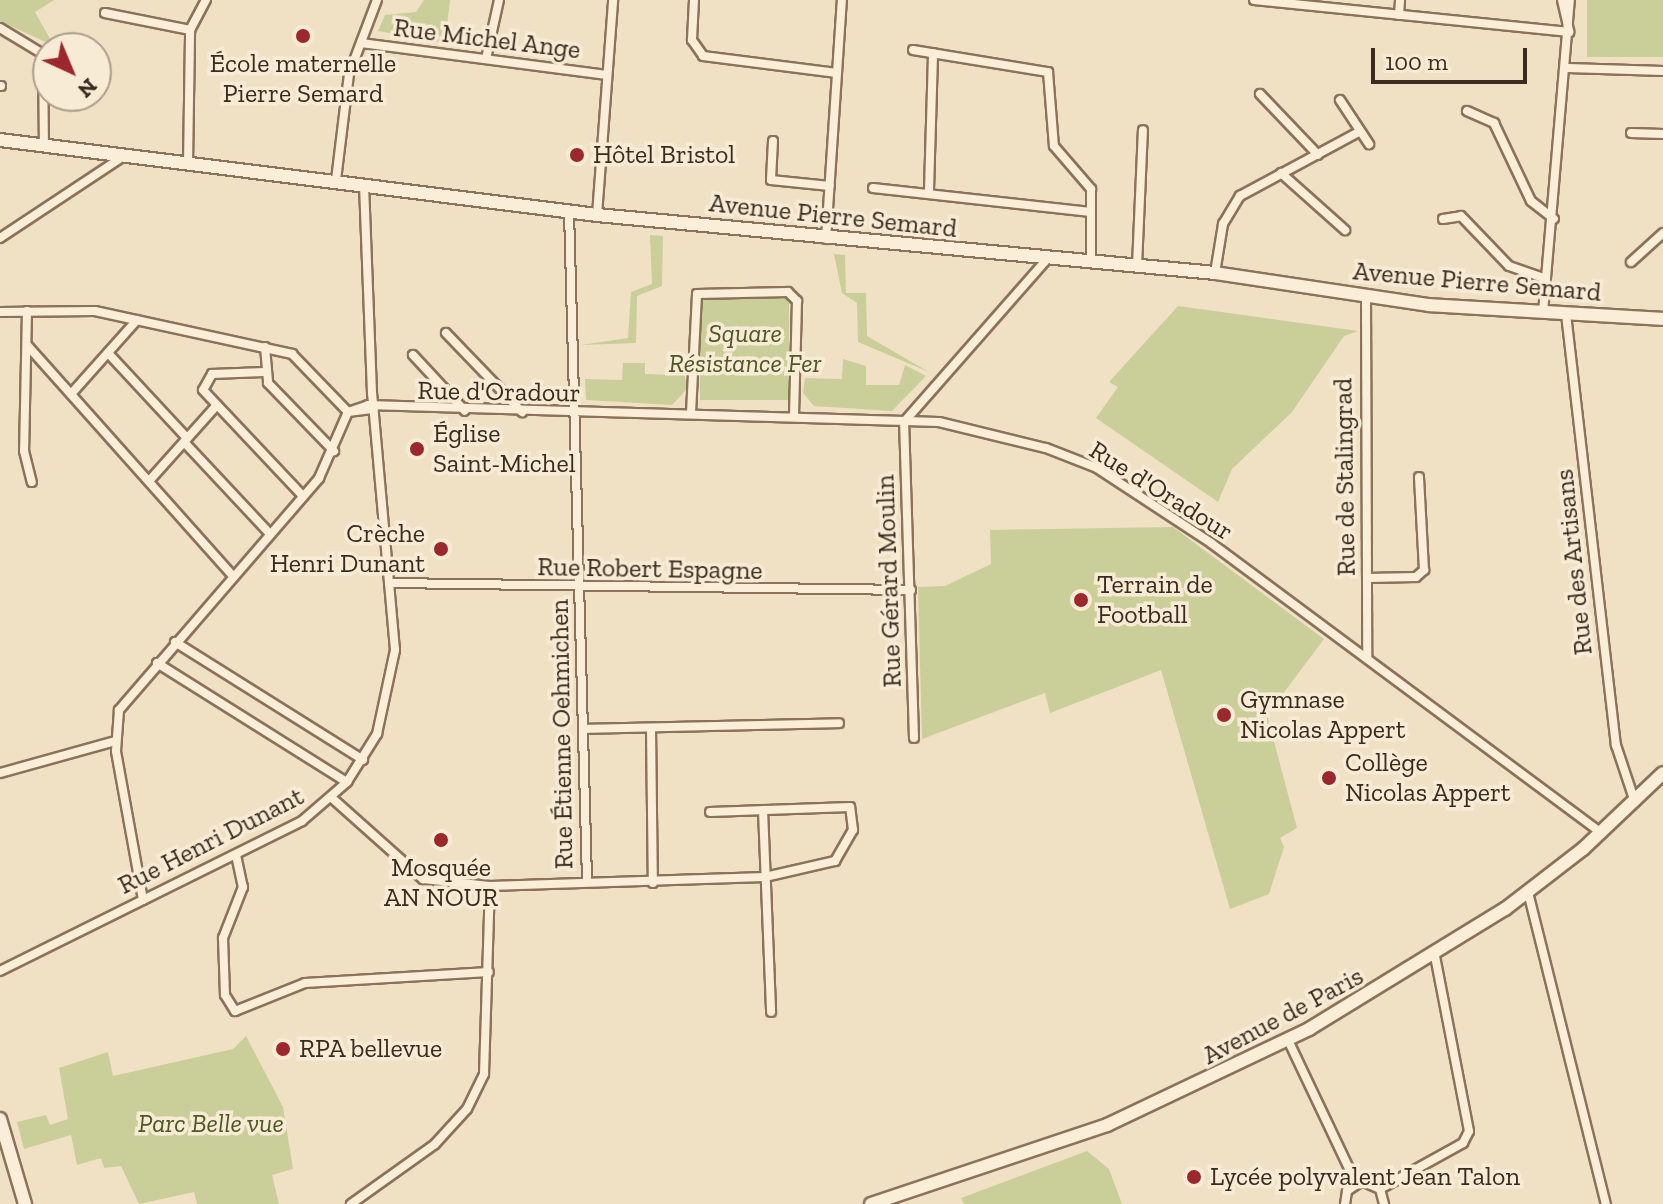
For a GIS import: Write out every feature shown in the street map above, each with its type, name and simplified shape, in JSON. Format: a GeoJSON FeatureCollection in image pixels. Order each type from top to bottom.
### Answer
{"type":"FeatureCollection","features":[{"type":"Feature","properties":{"kind":"main road","name":"Avenue Pierre Semard"},"geometry":{"type":"LineString","coordinates":[[0,140],[597,215],[826,239],[1215,273],[1366,297],[1543,313],[1663,319]]}},
{"type":"Feature","properties":{"kind":"main road","name":"Avenue de Paris"},"geometry":{"type":"LineString","coordinates":[[871,1204],[1107,1125],[1288,1040],[1435,956],[1528,892],[1602,833],[1663,773]]}},
{"type":"Feature","properties":{"kind":"main road"},"geometry":{"type":"LineString","coordinates":[[0,1119],[25,1204]]}},
{"type":"Feature","properties":{"kind":"street"},"geometry":{"type":"LineString","coordinates":[[188,164],[190,30],[206,0]]}},
{"type":"Feature","properties":{"kind":"street"},"geometry":{"type":"LineString","coordinates":[[336,180],[349,74],[377,0]]}},
{"type":"Feature","properties":{"kind":"street"},"geometry":{"type":"LineString","coordinates":[[486,59],[499,0]]}},
{"type":"Feature","properties":{"kind":"street"},"geometry":{"type":"LineString","coordinates":[[597,215],[613,0]]}},
{"type":"Feature","properties":{"kind":"street"},"geometry":{"type":"LineString","coordinates":[[694,0],[692,40],[703,56],[837,73]]}},
{"type":"Feature","properties":{"kind":"street"},"geometry":{"type":"LineString","coordinates":[[826,239],[842,0]]}},
{"type":"Feature","properties":{"kind":"street"},"geometry":{"type":"LineString","coordinates":[[1254,0],[1569,32]]}},
{"type":"Feature","properties":{"kind":"street"},"geometry":{"type":"LineString","coordinates":[[1399,15],[1400,0]]}},
{"type":"Feature","properties":{"kind":"street"},"geometry":{"type":"LineString","coordinates":[[1562,0],[1569,32]]}},
{"type":"Feature","properties":{"kind":"street"},"geometry":{"type":"LineString","coordinates":[[1543,313],[1568,68],[1570,0]]}},
{"type":"Feature","properties":{"kind":"street"},"geometry":{"type":"LineString","coordinates":[[105,13],[190,30]]}},
{"type":"Feature","properties":{"kind":"street"},"geometry":{"type":"LineString","coordinates":[[0,28],[43,54],[44,146]]}},
{"type":"Feature","properties":{"kind":"street","name":"Rue Michel Ange"},"geometry":{"type":"LineString","coordinates":[[361,43],[607,75]]}},
{"type":"Feature","properties":{"kind":"street"},"geometry":{"type":"LineString","coordinates":[[913,50],[1048,72],[1054,146],[1086,179],[1091,212],[1091,262]]}},
{"type":"Feature","properties":{"kind":"street"},"geometry":{"type":"LineString","coordinates":[[929,190],[933,53]]}},
{"type":"Feature","properties":{"kind":"street"},"geometry":{"type":"LineString","coordinates":[[1568,68],[1663,71]]}},
{"type":"Feature","properties":{"kind":"street"},"geometry":{"type":"LineString","coordinates":[[1260,94],[1318,155]]}},
{"type":"Feature","properties":{"kind":"street"},"geometry":{"type":"LineString","coordinates":[[1340,100],[1369,144]]}},
{"type":"Feature","properties":{"kind":"street"},"geometry":{"type":"LineString","coordinates":[[1467,111],[1494,123],[1531,201],[1554,219]]}},
{"type":"Feature","properties":{"kind":"street"},"geometry":{"type":"LineString","coordinates":[[1137,266],[1143,130]]}},
{"type":"Feature","properties":{"kind":"street"},"geometry":{"type":"LineString","coordinates":[[1215,273],[1231,207],[1256,182],[1281,173],[1359,132]]}},
{"type":"Feature","properties":{"kind":"street"},"geometry":{"type":"LineString","coordinates":[[1631,133],[1663,134]]}},
{"type":"Feature","properties":{"kind":"street"},"geometry":{"type":"LineString","coordinates":[[773,141],[771,180],[830,186]]}},
{"type":"Feature","properties":{"kind":"street"},"geometry":{"type":"LineString","coordinates":[[0,238],[125,155]]}},
{"type":"Feature","properties":{"kind":"street"},"geometry":{"type":"LineString","coordinates":[[1281,173],[1345,230]]}},
{"type":"Feature","properties":{"kind":"street","name":"Rue Henri Dunant"},"geometry":{"type":"LineString","coordinates":[[0,971],[236,855],[332,798],[363,760],[392,687],[389,583],[374,409],[364,184]]}},
{"type":"Feature","properties":{"kind":"street"},"geometry":{"type":"LineString","coordinates":[[873,188],[929,190],[1091,212]]}},
{"type":"Feature","properties":{"kind":"street","name":"Rue Étienne Oehmichen"},"geometry":{"type":"LineString","coordinates":[[332,798],[423,879],[490,886],[587,880],[569,211]]}},
{"type":"Feature","properties":{"kind":"street"},"geometry":{"type":"LineString","coordinates":[[1443,219],[1461,216],[1509,266],[1546,279]]}},
{"type":"Feature","properties":{"kind":"street"},"geometry":{"type":"LineString","coordinates":[[1631,262],[1663,233]]}},
{"type":"Feature","properties":{"kind":"street"},"geometry":{"type":"LineString","coordinates":[[904,422],[1047,259]]}},
{"type":"Feature","properties":{"kind":"street"},"geometry":{"type":"LineString","coordinates":[[691,413],[697,294],[788,292],[797,301],[794,416]]}},
{"type":"Feature","properties":{"kind":"street","name":"Rue de Stalingrad"},"geometry":{"type":"LineString","coordinates":[[1366,297],[1367,657]]}},
{"type":"Feature","properties":{"kind":"street"},"geometry":{"type":"LineString","coordinates":[[27,311],[24,451],[32,482]]}},
{"type":"Feature","properties":{"kind":"street"},"geometry":{"type":"LineString","coordinates":[[0,312],[95,311],[265,347],[306,362],[348,412],[334,451],[303,496],[119,710],[115,741],[143,900]]}},
{"type":"Feature","properties":{"kind":"street","name":"Rue des Artisans"},"geometry":{"type":"LineString","coordinates":[[1566,314],[1616,745],[1635,802]]}},
{"type":"Feature","properties":{"kind":"street"},"geometry":{"type":"LineString","coordinates":[[71,394],[137,320]]}},
{"type":"Feature","properties":{"kind":"street"},"geometry":{"type":"LineString","coordinates":[[446,333],[522,412]]}},
{"type":"Feature","properties":{"kind":"street"},"geometry":{"type":"LineString","coordinates":[[27,345],[233,576]]}},
{"type":"Feature","properties":{"kind":"street"},"geometry":{"type":"LineString","coordinates":[[265,347],[264,372],[334,451]]}},
{"type":"Feature","properties":{"kind":"street"},"geometry":{"type":"LineString","coordinates":[[108,353],[270,534]]}},
{"type":"Feature","properties":{"kind":"street"},"geometry":{"type":"LineString","coordinates":[[413,355],[465,411]]}},
{"type":"Feature","properties":{"kind":"street"},"geometry":{"type":"LineString","coordinates":[[264,372],[212,374],[203,390],[303,496]]}},
{"type":"Feature","properties":{"kind":"street"},"geometry":{"type":"LineString","coordinates":[[149,481],[217,405]]}},
{"type":"Feature","properties":{"kind":"street","name":"Rue d'Oradour"},"geometry":{"type":"LineString","coordinates":[[348,412],[374,409],[575,414],[691,413],[904,422],[987,432],[1097,468],[1367,657],[1602,833]]}},
{"type":"Feature","properties":{"kind":"street","name":"Rue Gérard Moulin"},"geometry":{"type":"LineString","coordinates":[[904,422],[914,738]]}},
{"type":"Feature","properties":{"kind":"street"},"geometry":{"type":"LineString","coordinates":[[1367,578],[1416,577],[1424,570],[1419,477]]}},
{"type":"Feature","properties":{"kind":"street","name":"Rue Robert Espagne"},"geometry":{"type":"LineString","coordinates":[[389,583],[580,589],[911,590]]}},
{"type":"Feature","properties":{"kind":"street"},"geometry":{"type":"LineString","coordinates":[[175,642],[363,760]]}},
{"type":"Feature","properties":{"kind":"street"},"geometry":{"type":"LineString","coordinates":[[157,663],[347,782]]}},
{"type":"Feature","properties":{"kind":"street"},"geometry":{"type":"LineString","coordinates":[[584,729],[839,723]]}},
{"type":"Feature","properties":{"kind":"street"},"geometry":{"type":"LineString","coordinates":[[651,729],[653,883]]}},
{"type":"Feature","properties":{"kind":"street"},"geometry":{"type":"LineString","coordinates":[[0,773],[115,741]]}},
{"type":"Feature","properties":{"kind":"street"},"geometry":{"type":"LineString","coordinates":[[587,880],[653,883],[765,877],[835,861],[850,843],[850,807],[710,812]]}},
{"type":"Feature","properties":{"kind":"street"},"geometry":{"type":"LineString","coordinates":[[763,810],[771,1012]]}},
{"type":"Feature","properties":{"kind":"street"},"geometry":{"type":"LineString","coordinates":[[236,855],[243,887],[223,938],[227,1002],[244,1011],[276,994],[323,980],[489,972]]}},
{"type":"Feature","properties":{"kind":"street"},"geometry":{"type":"LineString","coordinates":[[351,1204],[435,1144],[467,1109],[484,1074],[490,886]]}},
{"type":"Feature","properties":{"kind":"street"},"geometry":{"type":"LineString","coordinates":[[1528,892],[1606,1204]]}},
{"type":"Feature","properties":{"kind":"street"},"geometry":{"type":"LineString","coordinates":[[1356,1183],[1380,1189],[1463,1143],[1469,1131],[1435,956]]}},
{"type":"Feature","properties":{"kind":"street"},"geometry":{"type":"LineString","coordinates":[[1288,1040],[1356,1183]]}},
{"type":"Feature","properties":{"kind":"street"},"geometry":{"type":"LineString","coordinates":[[1345,1204],[1356,1183]]}},
{"type":"Feature","properties":{"kind":"street"},"geometry":{"type":"LineString","coordinates":[[1380,1189],[1384,1204]]}},
{"type":"Feature","properties":{"kind":"green space"},"geometry":{"type":"Polygon","coordinates":[[[0,0],[54,0],[35,12],[46,32],[32,32],[32,36],[0,21],[0,0]]]}},
{"type":"Feature","properties":{"kind":"green space"},"geometry":{"type":"Polygon","coordinates":[[[424,0],[450,0],[445,43],[378,31],[385,15],[416,12],[424,0]]]}},
{"type":"Feature","properties":{"kind":"green space"},"geometry":{"type":"Polygon","coordinates":[[[1587,0],[1663,0],[1663,57],[1587,57],[1587,0]]]}},
{"type":"Feature","properties":{"kind":"green space"},"geometry":{"type":"Polygon","coordinates":[[[650,235],[663,236],[662,286],[637,296],[636,343],[581,345],[628,338],[631,292],[652,284],[650,235]]]}},
{"type":"Feature","properties":{"kind":"green space"},"geometry":{"type":"Polygon","coordinates":[[[834,254],[845,255],[846,293],[866,293],[867,336],[929,372],[858,342],[857,303],[842,293],[834,254]]]}},
{"type":"Feature","properties":{"kind":"green space","name":"Square Résistance Fer"},"geometry":{"type":"Polygon","coordinates":[[[700,298],[789,298],[789,400],[700,400],[700,298]]]}},
{"type":"Feature","properties":{"kind":"green space"},"geometry":{"type":"Polygon","coordinates":[[[1178,306],[1358,331],[1344,336],[1292,412],[1232,469],[1218,502],[1096,418],[1118,387],[1109,382],[1178,306]]]}},
{"type":"Feature","properties":{"kind":"green space"},"geometry":{"type":"Polygon","coordinates":[[[682,359],[687,389],[672,405],[586,400],[585,379],[622,380],[623,363],[645,363],[645,374],[681,375],[682,359]]]}},
{"type":"Feature","properties":{"kind":"green space"},"geometry":{"type":"Polygon","coordinates":[[[843,359],[866,366],[866,385],[899,385],[905,365],[926,376],[892,411],[814,406],[803,393],[805,378],[842,379],[843,359]]]}},
{"type":"Feature","properties":{"kind":"green space"},"geometry":{"type":"Polygon","coordinates":[[[1173,527],[1324,639],[1267,715],[1297,828],[1280,838],[1284,847],[1269,894],[1230,909],[1161,670],[1050,713],[1045,693],[922,739],[918,587],[945,586],[991,564],[990,530],[1173,527]]]}},
{"type":"Feature","properties":{"kind":"green space","name":"Parc Belle vue"},"geometry":{"type":"Polygon","coordinates":[[[246,1036],[283,1107],[293,1169],[272,1175],[279,1204],[197,1204],[194,1192],[139,1204],[121,1166],[104,1168],[101,1158],[77,1165],[71,1135],[24,1149],[17,1122],[46,1115],[50,1125],[68,1119],[59,1068],[108,1052],[113,1076],[233,1049],[246,1036]]]}},
{"type":"Feature","properties":{"kind":"green space"},"geometry":{"type":"Polygon","coordinates":[[[1087,1151],[1109,1169],[1122,1204],[964,1204],[961,1198],[1087,1151]]]}},
{"type":"Feature","properties":{"kind":"place","name":"École maternelle Pierre Semard"},"geometry":{"type":"Point","coordinates":[303,36]}},
{"type":"Feature","properties":{"kind":"place","name":"Hôtel Bristol"},"geometry":{"type":"Point","coordinates":[577,155]}},
{"type":"Feature","properties":{"kind":"place","name":"Église Saint-Michel"},"geometry":{"type":"Point","coordinates":[417,449]}},
{"type":"Feature","properties":{"kind":"place","name":"Crèche Henri Dunant"},"geometry":{"type":"Point","coordinates":[441,549]}},
{"type":"Feature","properties":{"kind":"place","name":"Terrain de Football"},"geometry":{"type":"Point","coordinates":[1081,600]}},
{"type":"Feature","properties":{"kind":"place","name":"Gymnase Nicolas Appert"},"geometry":{"type":"Point","coordinates":[1224,715]}},
{"type":"Feature","properties":{"kind":"place","name":"Collège Nicolas Appert"},"geometry":{"type":"Point","coordinates":[1329,778]}},
{"type":"Feature","properties":{"kind":"place","name":"Mosquée AN NOUR"},"geometry":{"type":"Point","coordinates":[441,840]}},
{"type":"Feature","properties":{"kind":"place","name":"RPA bellevue"},"geometry":{"type":"Point","coordinates":[283,1049]}},
{"type":"Feature","properties":{"kind":"place","name":"Lycée polyvalent Jean Talon"},"geometry":{"type":"Point","coordinates":[1194,1177]}}]}
